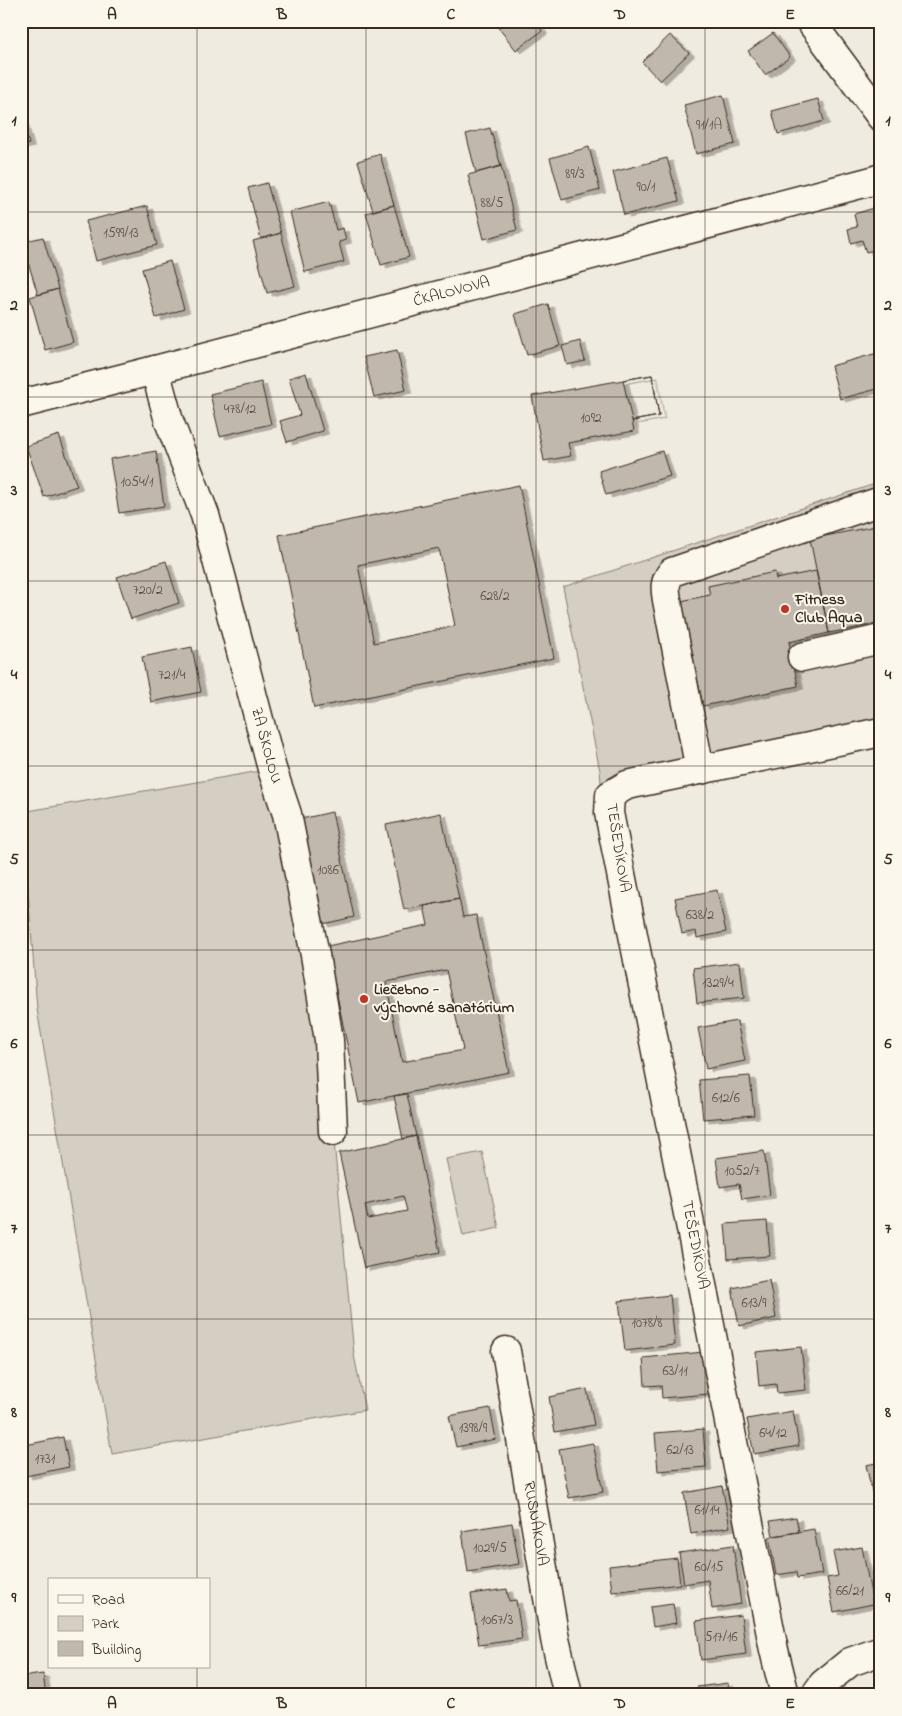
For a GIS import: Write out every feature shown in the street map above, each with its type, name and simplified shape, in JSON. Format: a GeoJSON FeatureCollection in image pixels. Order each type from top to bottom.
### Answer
{"type":"FeatureCollection","features":[{"type":"Feature","properties":{"kind":"street"},"geometry":{"type":"LineString","coordinates":[[810,21],[881,117]]}},
{"type":"Feature","properties":{"kind":"street","name":"ČKALOVOVA"},"geometry":{"type":"LineString","coordinates":[[21,404],[881,178]]}},
{"type":"Feature","properties":{"kind":"street","name":"ZA ŠKOLOU"},"geometry":{"type":"LineString","coordinates":[[154,370],[169,420],[205,515],[272,769],[286,810],[315,955],[329,1040],[334,1117],[333,1131]]}},
{"type":"Feature","properties":{"kind":"street"},"geometry":{"type":"LineString","coordinates":[[881,501],[672,572],[666,579],[665,586],[700,770],[881,732]]}},
{"type":"Feature","properties":{"kind":"street"},"geometry":{"type":"LineString","coordinates":[[802,657],[881,639]]}},
{"type":"Feature","properties":{"kind":"street","name":"TEŠEDÍKOVA"},"geometry":{"type":"LineString","coordinates":[[700,770],[627,785],[610,794],[611,822],[774,1650],[784,1691],[787,1695]]}},
{"type":"Feature","properties":{"kind":"street","name":"RUSNÁKOVA"},"geometry":{"type":"LineString","coordinates":[[506,1351],[555,1639],[568,1695]]}},
{"type":"Feature","properties":{"kind":"street"},"geometry":{"type":"LineString","coordinates":[[815,1695],[823,1684],[850,1662],[881,1651]]}},
{"type":"Feature","properties":{"kind":"green space"},"geometry":{"type":"Polygon","coordinates":[[[881,482],[881,732],[610,795],[601,783],[563,587],[881,482]]]}},
{"type":"Feature","properties":{"kind":"green space"},"geometry":{"type":"Polygon","coordinates":[[[272,769],[333,1131],[354,1355],[365,1410],[112,1454],[37,1009],[22,812],[272,769]]]}},
{"type":"Feature","properties":{"kind":"green space"},"geometry":{"type":"Polygon","coordinates":[[[482,1152],[499,1228],[463,1236],[446,1159],[482,1152]]]}},
{"type":"Feature","properties":{"kind":"building"},"geometry":{"type":"Polygon","coordinates":[[[493,21],[535,21],[542,31],[516,50],[493,21]]]}},
{"type":"Feature","properties":{"kind":"building"},"geometry":{"type":"Polygon","coordinates":[[[773,33],[790,57],[765,75],[748,51],[773,33]]]}},
{"type":"Feature","properties":{"kind":"building"},"geometry":{"type":"Polygon","coordinates":[[[670,35],[689,53],[660,81],[642,62],[670,35]]]}},
{"type":"Feature","properties":{"kind":"building"},"geometry":{"type":"Polygon","coordinates":[[[723,95],[735,144],[696,154],[684,105],[723,95]]]}},
{"type":"Feature","properties":{"kind":"building"},"geometry":{"type":"Polygon","coordinates":[[[818,99],[824,121],[778,134],[772,111],[818,99]]]}},
{"type":"Feature","properties":{"kind":"building"},"geometry":{"type":"Polygon","coordinates":[[[21,115],[29,144],[21,146],[21,115]]]}},
{"type":"Feature","properties":{"kind":"building"},"geometry":{"type":"Polygon","coordinates":[[[490,128],[501,166],[476,173],[466,134],[490,128]]]}},
{"type":"Feature","properties":{"kind":"building"},"geometry":{"type":"Polygon","coordinates":[[[589,147],[600,190],[562,200],[550,158],[589,147]]]}},
{"type":"Feature","properties":{"kind":"building"},"geometry":{"type":"Polygon","coordinates":[[[380,154],[394,205],[373,211],[358,161],[380,154]]]}},
{"type":"Feature","properties":{"kind":"building"},"geometry":{"type":"Polygon","coordinates":[[[667,158],[679,201],[624,215],[613,172],[667,158]]]}},
{"type":"Feature","properties":{"kind":"building"},"geometry":{"type":"Polygon","coordinates":[[[501,166],[517,230],[484,239],[468,175],[501,166]]]}},
{"type":"Feature","properties":{"kind":"building"},"geometry":{"type":"Polygon","coordinates":[[[267,183],[281,233],[261,239],[248,188],[267,183]]]}},
{"type":"Feature","properties":{"kind":"building"},"geometry":{"type":"Polygon","coordinates":[[[329,202],[336,230],[343,228],[346,240],[339,242],[344,262],[305,272],[290,212],[329,202]]]}},
{"type":"Feature","properties":{"kind":"building"},"geometry":{"type":"Polygon","coordinates":[[[394,205],[409,257],[381,265],[366,213],[394,205]]]}},
{"type":"Feature","properties":{"kind":"building"},"geometry":{"type":"Polygon","coordinates":[[[147,206],[157,245],[96,261],[86,221],[147,206]]]}},
{"type":"Feature","properties":{"kind":"building"},"geometry":{"type":"Polygon","coordinates":[[[881,206],[881,248],[866,252],[862,240],[851,243],[848,229],[857,227],[854,214],[881,206]]]}},
{"type":"Feature","properties":{"kind":"building"},"geometry":{"type":"Polygon","coordinates":[[[281,233],[295,286],[267,293],[253,241],[281,233]]]}},
{"type":"Feature","properties":{"kind":"building"},"geometry":{"type":"Polygon","coordinates":[[[43,237],[58,289],[38,295],[22,242],[43,237]]]}},
{"type":"Feature","properties":{"kind":"building"},"geometry":{"type":"Polygon","coordinates":[[[170,261],[184,309],[156,318],[142,269],[170,261]]]}},
{"type":"Feature","properties":{"kind":"building"},"geometry":{"type":"Polygon","coordinates":[[[58,289],[73,342],[45,350],[30,297],[58,289]]]}},
{"type":"Feature","properties":{"kind":"building"},"geometry":{"type":"Polygon","coordinates":[[[548,304],[560,346],[527,355],[515,314],[548,304]]]}},
{"type":"Feature","properties":{"kind":"building"},"geometry":{"type":"Polygon","coordinates":[[[580,341],[585,361],[567,365],[562,346],[580,341]]]}},
{"type":"Feature","properties":{"kind":"building"},"geometry":{"type":"Polygon","coordinates":[[[397,350],[406,390],[374,397],[364,357],[397,350]]]}},
{"type":"Feature","properties":{"kind":"building"},"geometry":{"type":"Polygon","coordinates":[[[881,352],[881,388],[840,399],[831,366],[881,352]]]}},
{"type":"Feature","properties":{"kind":"building"},"geometry":{"type":"Polygon","coordinates":[[[306,373],[323,431],[287,442],[280,421],[300,415],[289,378],[306,373]]]}},
{"type":"Feature","properties":{"kind":"building"},"geometry":{"type":"Polygon","coordinates":[[[652,375],[659,416],[632,421],[634,431],[568,443],[571,456],[544,461],[532,396],[652,375]]]}},
{"type":"Feature","properties":{"kind":"building"},"geometry":{"type":"Polygon","coordinates":[[[652,375],[659,416],[632,421],[623,380],[652,375]]]}},
{"type":"Feature","properties":{"kind":"building"},"geometry":{"type":"Polygon","coordinates":[[[261,382],[271,424],[220,436],[210,394],[261,382]]]}},
{"type":"Feature","properties":{"kind":"building"},"geometry":{"type":"Polygon","coordinates":[[[59,435],[77,486],[44,497],[26,446],[59,435]]]}},
{"type":"Feature","properties":{"kind":"building"},"geometry":{"type":"Polygon","coordinates":[[[156,451],[164,506],[119,513],[110,459],[156,451]]]}},
{"type":"Feature","properties":{"kind":"building"},"geometry":{"type":"Polygon","coordinates":[[[662,451],[670,476],[606,495],[599,471],[662,451]]]}},
{"type":"Feature","properties":{"kind":"building"},"geometry":{"type":"Polygon","coordinates":[[[519,485],[554,658],[314,708],[279,535],[519,485]],[[439,548],[358,565],[374,643],[455,626],[439,548]]]}},
{"type":"Feature","properties":{"kind":"building"},"geometry":{"type":"Polygon","coordinates":[[[881,525],[881,623],[829,633],[810,539],[881,525]]]}},
{"type":"Feature","properties":{"kind":"building"},"geometry":{"type":"Polygon","coordinates":[[[166,561],[179,603],[131,619],[117,577],[166,561]]]}},
{"type":"Feature","properties":{"kind":"building"},"geometry":{"type":"Polygon","coordinates":[[[816,571],[829,633],[789,642],[798,686],[703,706],[681,601],[710,595],[708,586],[775,572],[776,579],[816,571]]]}},
{"type":"Feature","properties":{"kind":"building"},"geometry":{"type":"Polygon","coordinates":[[[192,647],[201,692],[151,702],[142,657],[192,647]]]}},
{"type":"Feature","properties":{"kind":"building"},"geometry":{"type":"Polygon","coordinates":[[[332,812],[354,917],[323,924],[301,819],[332,812]]]}},
{"type":"Feature","properties":{"kind":"building"},"geometry":{"type":"Polygon","coordinates":[[[441,813],[459,899],[404,910],[386,825],[441,813]]]}},
{"type":"Feature","properties":{"kind":"building"},"geometry":{"type":"Polygon","coordinates":[[[717,890],[726,932],[697,938],[696,931],[682,934],[675,898],[717,890]]]}},
{"type":"Feature","properties":{"kind":"building","name":"Liečebno - výchovné sanatórium"},"geometry":{"type":"Polygon","coordinates":[[[459,899],[463,917],[476,915],[509,1072],[359,1103],[327,946],[428,925],[424,906],[459,899]],[[446,970],[386,982],[402,1062],[463,1050],[446,970]]]}},
{"type":"Feature","properties":{"kind":"building"},"geometry":{"type":"Polygon","coordinates":[[[740,962],[744,998],[697,1003],[693,968],[740,962]]]}},
{"type":"Feature","properties":{"kind":"building"},"geometry":{"type":"Polygon","coordinates":[[[737,1021],[745,1061],[706,1069],[698,1028],[737,1021]]]}},
{"type":"Feature","properties":{"kind":"building"},"geometry":{"type":"Polygon","coordinates":[[[750,1076],[754,1115],[703,1119],[699,1080],[750,1076]]]}},
{"type":"Feature","properties":{"kind":"building"},"geometry":{"type":"Polygon","coordinates":[[[407,1094],[416,1136],[403,1139],[394,1096],[407,1094]]]}},
{"type":"Feature","properties":{"kind":"building"},"geometry":{"type":"Polygon","coordinates":[[[416,1136],[440,1252],[364,1268],[339,1153],[416,1136]],[[403,1196],[365,1205],[368,1219],[407,1211],[403,1196]]]}},
{"type":"Feature","properties":{"kind":"building"},"geometry":{"type":"Polygon","coordinates":[[[764,1151],[770,1195],[742,1199],[739,1184],[720,1187],[716,1158],[764,1151]]]}},
{"type":"Feature","properties":{"kind":"building"},"geometry":{"type":"Polygon","coordinates":[[[767,1221],[770,1256],[728,1259],[725,1224],[767,1221]]]}},
{"type":"Feature","properties":{"kind":"building"},"geometry":{"type":"Polygon","coordinates":[[[769,1280],[776,1318],[739,1326],[732,1288],[769,1280]]]}},
{"type":"Feature","properties":{"kind":"building"},"geometry":{"type":"Polygon","coordinates":[[[670,1295],[675,1345],[625,1351],[619,1301],[670,1295]]]}},
{"type":"Feature","properties":{"kind":"building"},"geometry":{"type":"Polygon","coordinates":[[[801,1347],[806,1390],[777,1393],[776,1384],[759,1386],[756,1352],[801,1347]]]}},
{"type":"Feature","properties":{"kind":"building"},"geometry":{"type":"Polygon","coordinates":[[[704,1352],[709,1394],[662,1398],[661,1385],[645,1386],[643,1358],[704,1352]]]}},
{"type":"Feature","properties":{"kind":"building"},"geometry":{"type":"Polygon","coordinates":[[[587,1389],[594,1425],[555,1432],[549,1397],[587,1389]]]}},
{"type":"Feature","properties":{"kind":"building"},"geometry":{"type":"Polygon","coordinates":[[[490,1408],[496,1439],[456,1447],[449,1416],[490,1408]]]}},
{"type":"Feature","properties":{"kind":"building"},"geometry":{"type":"Polygon","coordinates":[[[793,1411],[799,1446],[754,1454],[747,1419],[793,1411]]]}},
{"type":"Feature","properties":{"kind":"building"},"geometry":{"type":"Polygon","coordinates":[[[703,1429],[706,1467],[658,1471],[655,1433],[703,1429]]]}},
{"type":"Feature","properties":{"kind":"building"},"geometry":{"type":"Polygon","coordinates":[[[63,1437],[69,1467],[26,1476],[21,1446],[63,1437]]]}},
{"type":"Feature","properties":{"kind":"building"},"geometry":{"type":"Polygon","coordinates":[[[593,1443],[603,1492],[569,1498],[559,1449],[593,1443]]]}},
{"type":"Feature","properties":{"kind":"building"},"geometry":{"type":"Polygon","coordinates":[[[881,1462],[881,1532],[866,1465],[881,1462]]]}},
{"type":"Feature","properties":{"kind":"building"},"geometry":{"type":"Polygon","coordinates":[[[722,1486],[730,1527],[691,1534],[684,1493],[722,1486]]]}},
{"type":"Feature","properties":{"kind":"building"},"geometry":{"type":"Polygon","coordinates":[[[796,1517],[799,1532],[773,1536],[770,1521],[796,1517]]]}},
{"type":"Feature","properties":{"kind":"building"},"geometry":{"type":"Polygon","coordinates":[[[512,1523],[519,1564],[468,1572],[462,1531],[512,1523]]]}},
{"type":"Feature","properties":{"kind":"building"},"geometry":{"type":"Polygon","coordinates":[[[814,1529],[822,1574],[797,1578],[796,1572],[776,1575],[769,1537],[814,1529]]]}},
{"type":"Feature","properties":{"kind":"building"},"geometry":{"type":"Polygon","coordinates":[[[733,1545],[741,1604],[712,1609],[708,1580],[684,1584],[679,1553],[733,1545]]]}},
{"type":"Feature","properties":{"kind":"building"},"geometry":{"type":"Polygon","coordinates":[[[862,1547],[873,1604],[834,1612],[827,1578],[838,1576],[833,1552],[862,1547]]]}},
{"type":"Feature","properties":{"kind":"building"},"geometry":{"type":"Polygon","coordinates":[[[677,1558],[680,1584],[612,1592],[609,1566],[677,1558]]]}},
{"type":"Feature","properties":{"kind":"building"},"geometry":{"type":"Polygon","coordinates":[[[507,1589],[509,1601],[516,1600],[522,1639],[479,1645],[471,1594],[507,1589]]]}},
{"type":"Feature","properties":{"kind":"building"},"geometry":{"type":"Polygon","coordinates":[[[673,1604],[676,1623],[653,1627],[650,1607],[673,1604]]]}},
{"type":"Feature","properties":{"kind":"building"},"geometry":{"type":"Polygon","coordinates":[[[741,1615],[746,1654],[701,1660],[696,1621],[741,1615]]]}},
{"type":"Feature","properties":{"kind":"building"},"geometry":{"type":"Polygon","coordinates":[[[43,1674],[46,1695],[21,1695],[21,1677],[43,1674]]]}},
{"type":"Feature","properties":{"kind":"building"},"geometry":{"type":"Polygon","coordinates":[[[728,1683],[729,1693],[750,1690],[750,1695],[698,1695],[697,1687],[728,1683]]]}},
{"type":"Feature","properties":{"kind":"building"},"geometry":{"type":"Polygon","coordinates":[[[675,1690],[675,1695],[642,1694],[675,1690]]]}},
{"type":"Feature","properties":{"kind":"place","name":"Fitness Club Aqua"},"geometry":{"type":"Point","coordinates":[785,609]}},
{"type":"Feature","properties":{"kind":"place","name":"Liečebno - výchovné sanatórium"},"geometry":{"type":"Point","coordinates":[364,999]}}]}
